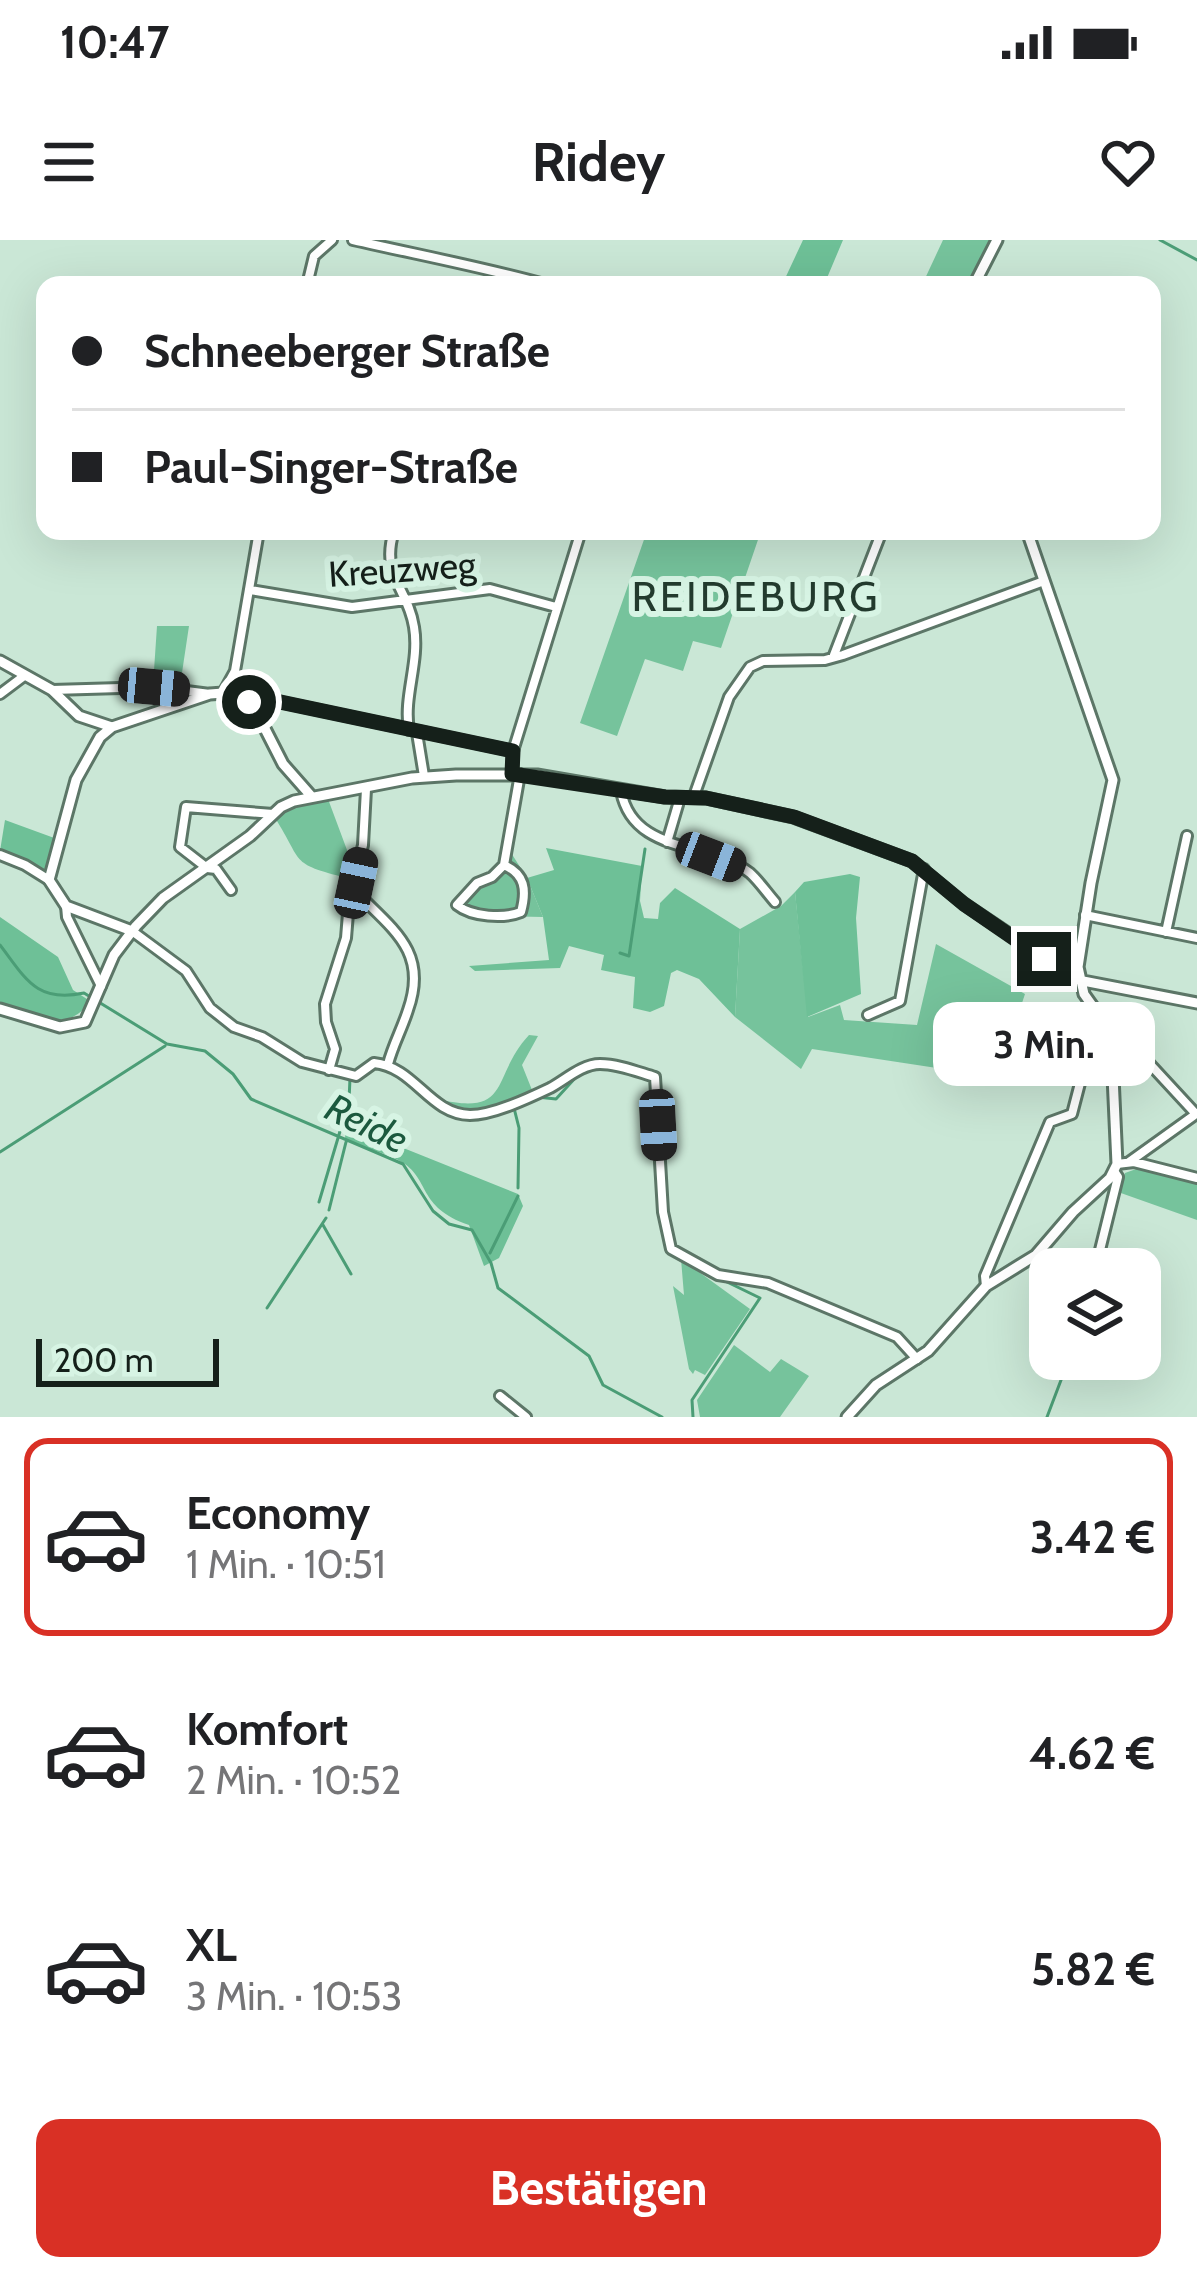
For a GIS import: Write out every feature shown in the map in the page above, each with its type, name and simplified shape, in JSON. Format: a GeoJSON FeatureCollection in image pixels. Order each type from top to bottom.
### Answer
{"type":"FeatureCollection","features":[{"type":"Feature","properties":{"kind":"street"},"geometry":{"type":"LineString","coordinates":[[309,276],[320,246],[332,240]]}},
{"type":"Feature","properties":{"kind":"street"},"geometry":{"type":"LineString","coordinates":[[353,240],[514,276]]}},
{"type":"Feature","properties":{"kind":"street"},"geometry":{"type":"LineString","coordinates":[[979,276],[998,240]]}},
{"type":"Feature","properties":{"kind":"street"},"geometry":{"type":"LineString","coordinates":[[497,276],[499,272]]}},
{"type":"Feature","properties":{"kind":"street"},"geometry":{"type":"LineString","coordinates":[[224,691],[235,671],[258,540]]}},
{"type":"Feature","properties":{"kind":"street"},"geometry":{"type":"LineString","coordinates":[[392,540],[389,560],[393,583],[408,600],[416,654],[407,714],[424,776]]}},
{"type":"Feature","properties":{"kind":"street"},"geometry":{"type":"LineString","coordinates":[[505,865],[523,877],[521,912],[470,913],[457,904],[477,883],[493,877],[505,865],[516,774],[513,751],[578,540]]}},
{"type":"Feature","properties":{"kind":"street"},"geometry":{"type":"LineString","coordinates":[[834,655],[878,540]]}},
{"type":"Feature","properties":{"kind":"street"},"geometry":{"type":"LineString","coordinates":[[1030,540],[1113,780],[1085,915],[1078,980],[1112,1038],[1120,1166],[1101,1248]]}},
{"type":"Feature","properties":{"kind":"street"},"geometry":{"type":"LineString","coordinates":[[694,796],[729,697],[744,672],[763,661],[825,660],[1045,581]]}},
{"type":"Feature","properties":{"kind":"street","name":"Kreuzweg"},"geometry":{"type":"LineString","coordinates":[[250,590],[337,607],[490,589],[556,607]]}},
{"type":"Feature","properties":{"kind":"street"},"geometry":{"type":"LineString","coordinates":[[0,661],[52,690],[80,716],[112,727]]}},
{"type":"Feature","properties":{"kind":"street"},"geometry":{"type":"LineString","coordinates":[[235,671],[242,694],[283,764],[312,797]]}},
{"type":"Feature","properties":{"kind":"street"},"geometry":{"type":"LineString","coordinates":[[0,694],[24,676]]}},
{"type":"Feature","properties":{"kind":"street"},"geometry":{"type":"LineString","coordinates":[[52,690],[154,687],[210,694]]}},
{"type":"Feature","properties":{"kind":"street"},"geometry":{"type":"LineString","coordinates":[[49,880],[88,752],[112,727],[210,694],[242,694],[513,751]]}},
{"type":"Feature","properties":{"kind":"street"},"geometry":{"type":"LineString","coordinates":[[0,1009],[60,1028],[85,1022],[114,955],[163,898],[294,801],[424,776],[516,774],[621,791],[694,796],[794,817],[924,869],[964,904],[1078,980],[1197,1003]]}},
{"type":"Feature","properties":{"kind":"street"},"geometry":{"type":"LineString","coordinates":[[329,1070],[335,1049],[325,1004],[346,938],[349,901],[363,845],[366,789]]}},
{"type":"Feature","properties":{"kind":"street"},"geometry":{"type":"LineString","coordinates":[[621,791],[625,806],[645,831],[748,872],[776,902]]}},
{"type":"Feature","properties":{"kind":"street"},"geometry":{"type":"LineString","coordinates":[[667,842],[680,798]]}},
{"type":"Feature","properties":{"kind":"street"},"geometry":{"type":"LineString","coordinates":[[231,890],[216,869],[207,868],[180,847],[186,807],[272,814]]}},
{"type":"Feature","properties":{"kind":"street"},"geometry":{"type":"LineString","coordinates":[[1166,932],[1186,836]]}},
{"type":"Feature","properties":{"kind":"street"},"geometry":{"type":"LineString","coordinates":[[0,855],[49,880],[66,906],[98,994]]}},
{"type":"Feature","properties":{"kind":"street"},"geometry":{"type":"LineString","coordinates":[[898,1014],[924,869]]}},
{"type":"Feature","properties":{"kind":"street"},"geometry":{"type":"LineString","coordinates":[[354,890],[407,944],[415,966],[408,1011],[389,1059]]}},
{"type":"Feature","properties":{"kind":"street"},"geometry":{"type":"LineString","coordinates":[[66,906],[132,932],[186,971],[210,1008],[234,1027],[262,1037],[302,1062],[356,1076],[389,1059]]}},
{"type":"Feature","properties":{"kind":"street"},"geometry":{"type":"LineString","coordinates":[[1085,915],[1197,938]]}},
{"type":"Feature","properties":{"kind":"street"},"geometry":{"type":"LineString","coordinates":[[868,1015],[900,1001]]}},
{"type":"Feature","properties":{"kind":"street"},"geometry":{"type":"LineString","coordinates":[[986,1286],[985,1276],[1051,1122],[1072,1114],[1098,1014]]}},
{"type":"Feature","properties":{"kind":"street"},"geometry":{"type":"LineString","coordinates":[[847,1417],[876,1384],[917,1359],[944,1335],[986,1286],[1036,1255],[1120,1166],[1196,1113],[1124,1036]]}},
{"type":"Feature","properties":{"kind":"street"},"geometry":{"type":"LineString","coordinates":[[389,1059],[442,1108],[470,1114],[495,1111],[593,1065],[655,1076],[663,1212],[671,1249],[718,1275],[767,1282],[897,1337],[917,1359]]}},
{"type":"Feature","properties":{"kind":"street"},"geometry":{"type":"LineString","coordinates":[[1120,1166],[1197,1178]]}},
{"type":"Feature","properties":{"kind":"street"},"geometry":{"type":"LineString","coordinates":[[500,1396],[526,1417]]}},
{"type":"Feature","properties":{"kind":"green space"},"geometry":{"type":"Polygon","coordinates":[[[803,240],[843,240],[828,276],[786,276],[803,240]]]}},
{"type":"Feature","properties":{"kind":"green space"},"geometry":{"type":"Polygon","coordinates":[[[943,240],[991,240],[973,276],[926,276],[943,240]]]}},
{"type":"Feature","properties":{"kind":"green space"},"geometry":{"type":"Polygon","coordinates":[[[644,540],[758,540],[721,648],[693,641],[683,671],[645,659],[617,736],[580,723],[644,540]]]}},
{"type":"Feature","properties":{"kind":"green space"},"geometry":{"type":"Polygon","coordinates":[[[157,626],[189,626],[180,686],[153,685],[157,626]]]}},
{"type":"Feature","properties":{"kind":"green space"},"geometry":{"type":"Polygon","coordinates":[[[328,799],[347,850],[347,878],[315,869],[300,859],[275,818],[294,805],[328,799]]]}},
{"type":"Feature","properties":{"kind":"green space"},"geometry":{"type":"Polygon","coordinates":[[[5,820],[57,839],[46,874],[0,851],[5,820]]]}},
{"type":"Feature","properties":{"kind":"green space"},"geometry":{"type":"Polygon","coordinates":[[[508,848],[543,917],[459,915],[457,905],[477,883],[505,870],[508,848]]]}},
{"type":"Feature","properties":{"kind":"green space"},"geometry":{"type":"Polygon","coordinates":[[[546,848],[642,866],[644,918],[658,919],[660,903],[675,888],[740,929],[735,1017],[699,979],[677,970],[671,973],[664,1006],[650,1012],[633,1008],[635,977],[601,970],[604,955],[569,946],[560,968],[475,971],[469,966],[549,960],[543,917],[527,878],[554,870],[546,848]]]}},
{"type":"Feature","properties":{"kind":"green space"},"geometry":{"type":"Polygon","coordinates":[[[850,874],[860,877],[856,918],[861,994],[807,1017],[795,892],[804,882],[850,874]]]}},
{"type":"Feature","properties":{"kind":"green space"},"geometry":{"type":"Polygon","coordinates":[[[795,892],[808,1017],[840,1005],[844,1020],[917,1025],[936,944],[1025,994],[1015,1024],[973,1018],[963,1072],[812,1049],[801,1069],[735,1017],[740,929],[781,906],[795,892]]]}},
{"type":"Feature","properties":{"kind":"green space"},"geometry":{"type":"Polygon","coordinates":[[[0,917],[58,957],[73,990],[90,1001],[81,1012],[71,1018],[49,1019],[0,1002],[0,917]]]}},
{"type":"Feature","properties":{"kind":"green space"},"geometry":{"type":"Polygon","coordinates":[[[529,1035],[538,1036],[522,1065],[532,1090],[485,1110],[461,1110],[437,1099],[461,1103],[489,1098],[529,1035]]]}},
{"type":"Feature","properties":{"kind":"green space"},"geometry":{"type":"Polygon","coordinates":[[[346,1125],[518,1194],[523,1206],[499,1258],[484,1266],[469,1225],[440,1210],[400,1161],[345,1139],[346,1125]]]}},
{"type":"Feature","properties":{"kind":"green space"},"geometry":{"type":"Polygon","coordinates":[[[1139,1168],[1197,1180],[1197,1220],[1118,1192],[1125,1173],[1139,1168]]]}},
{"type":"Feature","properties":{"kind":"green space"},"geometry":{"type":"Polygon","coordinates":[[[681,1259],[750,1309],[705,1375],[689,1369],[673,1286],[684,1295],[681,1259]]]}},
{"type":"Feature","properties":{"kind":"green space"},"geometry":{"type":"Polygon","coordinates":[[[734,1345],[770,1372],[781,1359],[809,1376],[780,1417],[700,1417],[697,1400],[734,1345]]]}},
{"type":"Feature","properties":{"kind":"waterway"},"geometry":{"type":"LineString","coordinates":[[1160,240],[1197,260]]}},
{"type":"Feature","properties":{"kind":"waterway"},"geometry":{"type":"LineString","coordinates":[[620,953],[629,956],[645,849]]}},
{"type":"Feature","properties":{"kind":"waterway","name":"Reide"},"geometry":{"type":"LineString","coordinates":[[0,945],[25,978],[43,991],[84,993],[167,1044],[205,1051],[233,1074],[251,1099],[403,1164],[433,1211],[449,1224],[472,1230],[491,1263],[498,1288],[589,1356],[603,1385],[662,1417]]}},
{"type":"Feature","properties":{"kind":"waterway"},"geometry":{"type":"LineString","coordinates":[[0,1152],[165,1046]]}},
{"type":"Feature","properties":{"kind":"waterway"},"geometry":{"type":"LineString","coordinates":[[537,1097],[556,1099],[577,1076]]}},
{"type":"Feature","properties":{"kind":"waterway"},"geometry":{"type":"LineString","coordinates":[[319,1202],[349,1101],[350,1078]]}},
{"type":"Feature","properties":{"kind":"waterway"},"geometry":{"type":"LineString","coordinates":[[514,1108],[519,1128],[518,1188]]}},
{"type":"Feature","properties":{"kind":"waterway"},"geometry":{"type":"LineString","coordinates":[[329,1210],[346,1142]]}},
{"type":"Feature","properties":{"kind":"waterway"},"geometry":{"type":"LineString","coordinates":[[490,1253],[518,1196]]}},
{"type":"Feature","properties":{"kind":"waterway"},"geometry":{"type":"LineString","coordinates":[[267,1308],[326,1218]]}},
{"type":"Feature","properties":{"kind":"waterway"},"geometry":{"type":"LineString","coordinates":[[323,1225],[351,1274]]}},
{"type":"Feature","properties":{"kind":"waterway"},"geometry":{"type":"LineString","coordinates":[[682,1260],[760,1298],[692,1400],[693,1417]]}},
{"type":"Feature","properties":{"kind":"waterway"},"geometry":{"type":"LineString","coordinates":[[1047,1417],[1061,1380]]}},
{"type":"Feature","properties":{"kind":"district","name":"REIDEBURG"},"geometry":{"type":"Point","coordinates":[756,596]}},
{"type":"Feature","properties":{"kind":"route"},"geometry":{"type":"LineString","coordinates":[[249,702],[242,694],[513,751],[512,774],[665,797],[694,796],[794,817],[912,861],[1044,959]]}}]}
